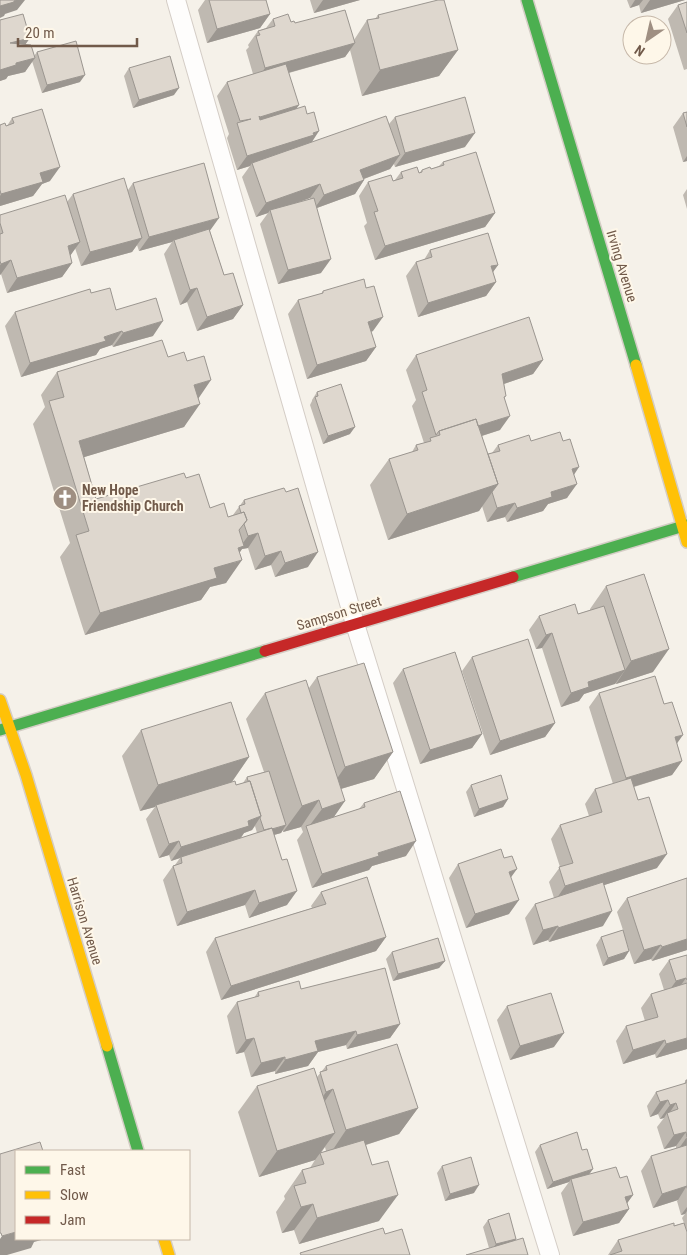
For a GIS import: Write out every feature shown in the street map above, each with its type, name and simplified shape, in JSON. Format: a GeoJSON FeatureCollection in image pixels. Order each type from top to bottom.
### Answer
{"type":"FeatureCollection","features":[{"type":"Feature","properties":{"kind":"street","name":"Irving Avenue"},"geometry":{"type":"LineString","coordinates":[[527,0],[685,526],[687,542]]}},
{"type":"Feature","properties":{"kind":"street","name":"Sampson Street"},"geometry":{"type":"LineString","coordinates":[[5,729],[685,526]]}},
{"type":"Feature","properties":{"kind":"street","name":"Harrison Avenue"},"geometry":{"type":"LineString","coordinates":[[0,700],[5,729],[26,775],[138,1150]]}},
{"type":"Feature","properties":{"kind":"street"},"geometry":{"type":"LineString","coordinates":[[164,1240],[168,1255]]}},
{"type":"Feature","properties":{"kind":"lane"},"geometry":{"type":"LineString","coordinates":[[176,0],[355,624],[550,1255]]}},
{"type":"Feature","properties":{"kind":"building"},"geometry":{"type":"Polygon","coordinates":[[[0,0],[16,0],[0,6],[0,0]]]}},
{"type":"Feature","properties":{"kind":"building"},"geometry":{"type":"Polygon","coordinates":[[[209,0],[266,0],[270,14],[217,29],[209,0]]]}},
{"type":"Feature","properties":{"kind":"building"},"geometry":{"type":"Polygon","coordinates":[[[444,0],[458,50],[380,70],[367,20],[379,18],[378,15],[444,0]]]}},
{"type":"Feature","properties":{"kind":"building"},"geometry":{"type":"Polygon","coordinates":[[[687,2],[687,33],[678,5],[687,2]]]}},
{"type":"Feature","properties":{"kind":"building"},"geometry":{"type":"Polygon","coordinates":[[[345,10],[355,43],[265,68],[256,36],[260,35],[258,31],[275,26],[273,19],[288,14],[291,22],[294,21],[295,23],[345,10]]]}},
{"type":"Feature","properties":{"kind":"building"},"geometry":{"type":"Polygon","coordinates":[[[23,14],[30,38],[10,43],[31,45],[35,58],[0,70],[0,20],[23,14]]]}},
{"type":"Feature","properties":{"kind":"building"},"geometry":{"type":"Polygon","coordinates":[[[76,41],[85,75],[47,85],[37,52],[76,41]]]}},
{"type":"Feature","properties":{"kind":"building"},"geometry":{"type":"Polygon","coordinates":[[[170,56],[179,88],[139,100],[129,68],[170,56]]]}},
{"type":"Feature","properties":{"kind":"building"},"geometry":{"type":"Polygon","coordinates":[[[286,64],[299,105],[259,116],[260,120],[305,106],[307,114],[314,112],[319,131],[313,133],[314,135],[247,156],[237,123],[251,119],[240,121],[227,82],[286,64]]]}},
{"type":"Feature","properties":{"kind":"building"},"geometry":{"type":"Polygon","coordinates":[[[465,97],[475,133],[405,153],[395,117],[465,97]]]}},
{"type":"Feature","properties":{"kind":"building"},"geometry":{"type":"Polygon","coordinates":[[[42,109],[60,167],[40,173],[43,182],[1,194],[0,125],[5,123],[6,126],[14,123],[12,118],[42,109]]]}},
{"type":"Feature","properties":{"kind":"building"},"geometry":{"type":"Polygon","coordinates":[[[687,112],[687,127],[683,113],[687,112]]]}},
{"type":"Feature","properties":{"kind":"building"},"geometry":{"type":"Polygon","coordinates":[[[386,116],[400,155],[360,170],[364,180],[324,195],[320,184],[266,203],[252,163],[386,116]]]}},
{"type":"Feature","properties":{"kind":"building"},"geometry":{"type":"Polygon","coordinates":[[[476,152],[495,213],[385,246],[374,212],[378,211],[368,182],[391,175],[393,181],[403,178],[401,172],[417,167],[419,173],[430,167],[431,169],[444,165],[443,162],[476,152]]]}},
{"type":"Feature","properties":{"kind":"building"},"geometry":{"type":"Polygon","coordinates":[[[204,163],[219,218],[149,237],[133,183],[204,163]]]}},
{"type":"Feature","properties":{"kind":"building"},"geometry":{"type":"Polygon","coordinates":[[[124,178],[142,238],[90,252],[73,194],[124,178]]]}},
{"type":"Feature","properties":{"kind":"building"},"geometry":{"type":"Polygon","coordinates":[[[65,195],[80,242],[68,246],[72,263],[17,278],[11,260],[1,264],[0,261],[0,234],[3,233],[0,215],[65,195]]]}},
{"type":"Feature","properties":{"kind":"building"},"geometry":{"type":"Polygon","coordinates":[[[314,198],[331,259],[288,270],[270,210],[314,198]]]}},
{"type":"Feature","properties":{"kind":"building"},"geometry":{"type":"Polygon","coordinates":[[[209,229],[224,275],[233,273],[243,305],[207,317],[197,288],[190,290],[174,240],[209,229]]]}},
{"type":"Feature","properties":{"kind":"building"},"geometry":{"type":"Polygon","coordinates":[[[488,233],[498,265],[491,266],[496,282],[428,303],[416,262],[432,257],[430,250],[488,233]]]}},
{"type":"Feature","properties":{"kind":"building"},"geometry":{"type":"Polygon","coordinates":[[[364,279],[366,288],[374,286],[383,317],[368,322],[376,347],[317,365],[298,300],[364,279]]]}},
{"type":"Feature","properties":{"kind":"building"},"geometry":{"type":"Polygon","coordinates":[[[110,288],[116,310],[156,298],[163,321],[123,333],[122,331],[104,337],[106,341],[30,363],[15,312],[90,289],[91,293],[110,288]]]}},
{"type":"Feature","properties":{"kind":"building"},"geometry":{"type":"Polygon","coordinates":[[[529,317],[543,360],[502,374],[506,396],[504,397],[510,416],[478,426],[476,419],[439,431],[436,435],[422,392],[427,390],[416,355],[529,317]]]}},
{"type":"Feature","properties":{"kind":"building","name":"New Hope Friendship Church"},"geometry":{"type":"Polygon","coordinates":[[[162,340],[168,357],[184,352],[187,361],[204,356],[211,380],[194,385],[200,404],[79,441],[96,499],[184,473],[186,478],[199,474],[210,508],[224,503],[228,517],[244,512],[247,520],[239,530],[244,546],[238,548],[242,560],[214,568],[217,578],[100,613],[76,535],[89,531],[49,401],[64,397],[57,372],[162,340]]]}},
{"type":"Feature","properties":{"kind":"building"},"geometry":{"type":"Polygon","coordinates":[[[341,384],[355,427],[328,436],[315,397],[318,396],[317,392],[341,384]]]}},
{"type":"Feature","properties":{"kind":"building"},"geometry":{"type":"Polygon","coordinates":[[[476,419],[498,484],[407,514],[389,459],[418,450],[416,445],[431,441],[430,438],[440,435],[439,431],[476,419]]]}},
{"type":"Feature","properties":{"kind":"building"},"geometry":{"type":"Polygon","coordinates":[[[560,432],[563,441],[570,439],[579,467],[572,469],[577,484],[551,492],[552,497],[517,508],[515,503],[497,508],[492,492],[498,484],[488,454],[500,451],[498,445],[529,435],[531,441],[560,432]]]}},
{"type":"Feature","properties":{"kind":"building"},"geometry":{"type":"Polygon","coordinates":[[[284,488],[286,492],[298,488],[318,552],[285,563],[281,551],[265,556],[258,533],[248,536],[244,524],[247,520],[244,512],[241,513],[239,506],[245,504],[244,500],[284,488]]]}},
{"type":"Feature","properties":{"kind":"building"},"geometry":{"type":"Polygon","coordinates":[[[644,574],[669,649],[631,661],[606,586],[644,574]]]}},
{"type":"Feature","properties":{"kind":"building"},"geometry":{"type":"Polygon","coordinates":[[[575,604],[578,614],[604,606],[625,670],[588,682],[589,687],[571,693],[552,633],[546,635],[539,616],[575,604]]]}},
{"type":"Feature","properties":{"kind":"building"},"geometry":{"type":"Polygon","coordinates":[[[528,639],[555,723],[500,741],[472,657],[528,639]]]}},
{"type":"Feature","properties":{"kind":"building"},"geometry":{"type":"Polygon","coordinates":[[[455,652],[482,734],[430,750],[403,669],[455,652]]]}},
{"type":"Feature","properties":{"kind":"building"},"geometry":{"type":"Polygon","coordinates":[[[364,663],[393,752],[345,767],[317,677],[364,663]]]}},
{"type":"Feature","properties":{"kind":"building"},"geometry":{"type":"Polygon","coordinates":[[[655,676],[664,704],[672,702],[683,735],[675,737],[682,761],[626,778],[599,693],[655,676]]]}},
{"type":"Feature","properties":{"kind":"building"},"geometry":{"type":"Polygon","coordinates":[[[306,680],[345,801],[322,809],[319,800],[302,806],[265,693],[306,680]]]}},
{"type":"Feature","properties":{"kind":"building"},"geometry":{"type":"Polygon","coordinates":[[[231,702],[249,757],[158,785],[141,730],[231,702]]]}},
{"type":"Feature","properties":{"kind":"building"},"geometry":{"type":"Polygon","coordinates":[[[269,771],[286,825],[264,830],[250,781],[248,781],[247,777],[269,771]]]}},
{"type":"Feature","properties":{"kind":"building"},"geometry":{"type":"Polygon","coordinates":[[[501,775],[508,799],[479,809],[471,785],[501,775]]]}},
{"type":"Feature","properties":{"kind":"building"},"geometry":{"type":"Polygon","coordinates":[[[631,778],[638,800],[649,797],[667,854],[565,886],[559,867],[573,863],[560,825],[602,812],[595,789],[631,778]]]}},
{"type":"Feature","properties":{"kind":"building"},"geometry":{"type":"Polygon","coordinates":[[[235,781],[236,785],[250,781],[261,816],[248,821],[249,826],[181,847],[179,841],[169,844],[156,805],[235,781]]]}},
{"type":"Feature","properties":{"kind":"building"},"geometry":{"type":"Polygon","coordinates":[[[400,791],[416,841],[378,853],[379,856],[322,874],[306,826],[365,807],[364,803],[400,791]]]}},
{"type":"Feature","properties":{"kind":"building"},"geometry":{"type":"Polygon","coordinates":[[[272,828],[282,860],[287,859],[297,891],[259,903],[255,890],[187,912],[173,866],[182,863],[181,857],[272,828]]]}},
{"type":"Feature","properties":{"kind":"building"},"geometry":{"type":"Polygon","coordinates":[[[501,849],[504,858],[512,856],[517,869],[509,872],[519,900],[475,914],[458,864],[501,849]]]}},
{"type":"Feature","properties":{"kind":"building"},"geometry":{"type":"Polygon","coordinates":[[[367,877],[386,937],[231,986],[215,938],[326,904],[321,892],[367,877]]]}},
{"type":"Feature","properties":{"kind":"building"},"geometry":{"type":"Polygon","coordinates":[[[687,878],[687,939],[662,947],[661,945],[644,950],[627,898],[687,878]]]}},
{"type":"Feature","properties":{"kind":"building"},"geometry":{"type":"Polygon","coordinates":[[[603,882],[612,911],[558,928],[558,926],[543,930],[535,904],[603,882]]]}},
{"type":"Feature","properties":{"kind":"building"},"geometry":{"type":"Polygon","coordinates":[[[623,930],[629,951],[608,958],[601,937],[623,930]]]}},
{"type":"Feature","properties":{"kind":"building"},"geometry":{"type":"Polygon","coordinates":[[[438,938],[445,961],[398,974],[392,952],[438,938]]]}},
{"type":"Feature","properties":{"kind":"building"},"geometry":{"type":"Polygon","coordinates":[[[687,955],[687,980],[686,978],[676,981],[669,960],[687,955]]]}},
{"type":"Feature","properties":{"kind":"building"},"geometry":{"type":"Polygon","coordinates":[[[385,968],[400,1024],[357,1035],[356,1031],[315,1041],[318,1051],[285,1060],[285,1057],[261,1063],[254,1038],[246,1040],[237,1002],[259,996],[258,992],[299,981],[301,989],[385,968]]]}},
{"type":"Feature","properties":{"kind":"building"},"geometry":{"type":"Polygon","coordinates":[[[687,983],[687,1038],[666,1044],[665,1040],[633,1050],[626,1026],[658,1017],[651,994],[687,983]]]}},
{"type":"Feature","properties":{"kind":"building"},"geometry":{"type":"Polygon","coordinates":[[[551,993],[564,1033],[520,1046],[507,1006],[551,993]]]}},
{"type":"Feature","properties":{"kind":"building"},"geometry":{"type":"Polygon","coordinates":[[[397,1044],[418,1108],[346,1130],[333,1089],[326,1092],[320,1072],[327,1070],[326,1066],[397,1044]]]}},
{"type":"Feature","properties":{"kind":"building"},"geometry":{"type":"Polygon","coordinates":[[[314,1068],[335,1133],[277,1151],[257,1086],[314,1068]]]}},
{"type":"Feature","properties":{"kind":"building"},"geometry":{"type":"Polygon","coordinates":[[[686,1080],[687,1137],[686,1132],[674,1135],[667,1113],[678,1109],[676,1103],[670,1105],[668,1100],[660,1102],[656,1092],[686,1083],[686,1080]]]}},
{"type":"Feature","properties":{"kind":"building"},"geometry":{"type":"Polygon","coordinates":[[[577,1132],[582,1150],[587,1149],[593,1169],[553,1182],[540,1145],[577,1132]]]}},
{"type":"Feature","properties":{"kind":"building"},"geometry":{"type":"Polygon","coordinates":[[[364,1140],[372,1165],[388,1161],[398,1195],[317,1218],[313,1204],[301,1207],[294,1186],[306,1183],[302,1170],[324,1164],[320,1153],[364,1140]]]}},
{"type":"Feature","properties":{"kind":"building"},"geometry":{"type":"Polygon","coordinates":[[[40,1142],[43,1150],[15,1150],[15,1232],[2,1236],[0,1233],[0,1154],[40,1142]]]}},
{"type":"Feature","properties":{"kind":"building"},"geometry":{"type":"Polygon","coordinates":[[[687,1145],[687,1186],[662,1194],[651,1156],[687,1145]]]}},
{"type":"Feature","properties":{"kind":"building"},"geometry":{"type":"Polygon","coordinates":[[[471,1157],[479,1185],[450,1194],[442,1166],[471,1157]]]}},
{"type":"Feature","properties":{"kind":"building"},"geometry":{"type":"Polygon","coordinates":[[[616,1167],[620,1178],[627,1176],[633,1195],[625,1197],[629,1209],[583,1222],[571,1179],[616,1167]]]}},
{"type":"Feature","properties":{"kind":"building"},"geometry":{"type":"Polygon","coordinates":[[[509,1213],[516,1239],[496,1244],[488,1220],[509,1213]]]}},
{"type":"Feature","properties":{"kind":"building"},"geometry":{"type":"Polygon","coordinates":[[[674,1223],[674,1226],[684,1223],[687,1232],[687,1255],[610,1255],[622,1251],[618,1240],[674,1223]]]}},
{"type":"Feature","properties":{"kind":"building"},"geometry":{"type":"Polygon","coordinates":[[[383,1228],[385,1234],[402,1229],[410,1255],[301,1255],[300,1253],[383,1228]]]}},
{"type":"Feature","properties":{"kind":"building"},"geometry":{"type":"Polygon","coordinates":[[[523,1238],[528,1255],[466,1255],[523,1238]]]}},
{"type":"Feature","properties":{"kind":"traffic: fast"},"geometry":{"type":"LineString","coordinates":[[527,0],[636,365]]}},
{"type":"Feature","properties":{"kind":"traffic: fast"},"geometry":{"type":"LineString","coordinates":[[513,577],[687,525]]}},
{"type":"Feature","properties":{"kind":"traffic: fast"},"geometry":{"type":"LineString","coordinates":[[0,730],[265,651]]}},
{"type":"Feature","properties":{"kind":"traffic: fast"},"geometry":{"type":"LineString","coordinates":[[107,1046],[138,1150]]}},
{"type":"Feature","properties":{"kind":"traffic: slow"},"geometry":{"type":"LineString","coordinates":[[636,365],[687,542]]}},
{"type":"Feature","properties":{"kind":"traffic: slow"},"geometry":{"type":"LineString","coordinates":[[0,700],[26,775],[107,1046]]}},
{"type":"Feature","properties":{"kind":"traffic: slow"},"geometry":{"type":"LineString","coordinates":[[164,1240],[169,1255]]}},
{"type":"Feature","properties":{"kind":"traffic: jam"},"geometry":{"type":"LineString","coordinates":[[265,651],[513,577]]}},
{"type":"Feature","properties":{"kind":"place","name":"New Hope Friendship Church"},"geometry":{"type":"Point","coordinates":[65,498]}}]}
